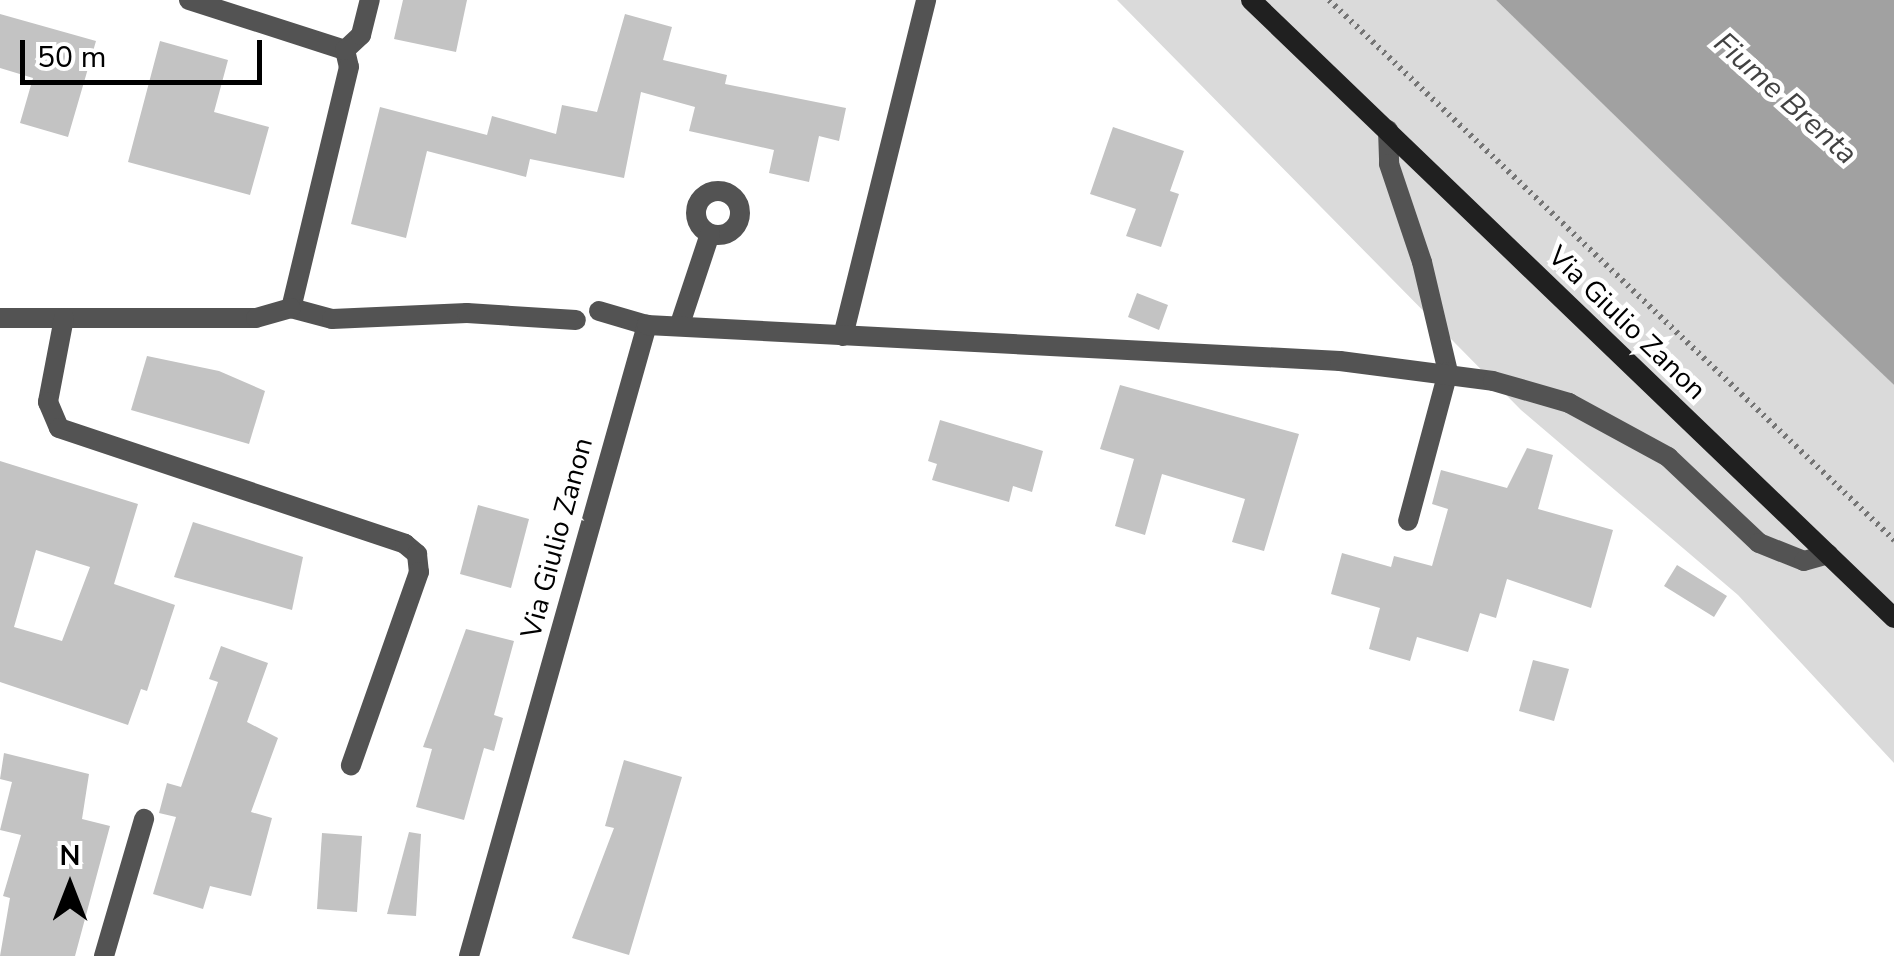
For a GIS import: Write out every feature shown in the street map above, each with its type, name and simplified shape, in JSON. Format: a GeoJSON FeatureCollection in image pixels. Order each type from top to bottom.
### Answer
{"type":"FeatureCollection","features":[{"type":"Feature","properties":{"kind":"street"},"geometry":{"type":"LineString","coordinates":[[189,0],[345,50]]}},
{"type":"Feature","properties":{"kind":"street"},"geometry":{"type":"LineString","coordinates":[[345,50],[361,35],[370,0]]}},
{"type":"Feature","properties":{"kind":"street"},"geometry":{"type":"LineString","coordinates":[[844,336],[926,0]]}},
{"type":"Feature","properties":{"kind":"street","name":"Via Giulio Zanon"},"geometry":{"type":"LineString","coordinates":[[1251,0],[1894,618]]}},
{"type":"Feature","properties":{"kind":"street"},"geometry":{"type":"LineString","coordinates":[[291,308],[350,66],[345,50]]}},
{"type":"Feature","properties":{"kind":"street"},"geometry":{"type":"LineString","coordinates":[[1388,130],[1389,164],[1432,298],[1448,372],[1408,521]]}},
{"type":"Feature","properties":{"kind":"street"},"geometry":{"type":"LineString","coordinates":[[680,324],[710,234]]}},
{"type":"Feature","properties":{"kind":"street"},"geometry":{"type":"LineString","coordinates":[[0,318],[256,318],[291,308],[332,319],[467,314],[576,320]]}},
{"type":"Feature","properties":{"kind":"street"},"geometry":{"type":"LineString","coordinates":[[599,311],[647,325],[1448,372],[1569,402],[1668,457],[1759,543],[1804,561],[1828,554]]}},
{"type":"Feature","properties":{"kind":"street"},"geometry":{"type":"LineString","coordinates":[[64,318],[48,402],[58,428],[406,544],[417,554],[419,572],[351,765]]}},
{"type":"Feature","properties":{"kind":"street","name":"Via Giulio Zanon"},"geometry":{"type":"LineString","coordinates":[[468,956],[647,325]]}},
{"type":"Feature","properties":{"kind":"street"},"geometry":{"type":"LineString","coordinates":[[104,956],[144,819]]}},
{"type":"Feature","properties":{"kind":"path"},"geometry":{"type":"LineString","coordinates":[[1329,0],[1894,540]]}},
{"type":"Feature","properties":{"kind":"shaded area"},"geometry":{"type":"Polygon","coordinates":[[[1117,0],[1496,0],[1894,385],[1894,763],[1738,595],[1521,410],[1117,0]]]}},
{"type":"Feature","properties":{"kind":"water","name":"Fiume Brenta"},"geometry":{"type":"Polygon","coordinates":[[[1496,0],[1894,0],[1894,385],[1784,280],[1496,0]]]}},
{"type":"Feature","properties":{"kind":"building"},"geometry":{"type":"Polygon","coordinates":[[[403,0],[467,0],[456,52],[394,39],[403,0]]]}},
{"type":"Feature","properties":{"kind":"building"},"geometry":{"type":"Polygon","coordinates":[[[0,14],[96,41],[68,137],[20,123],[33,78],[0,68],[0,14]]]}},
{"type":"Feature","properties":{"kind":"building"},"geometry":{"type":"Polygon","coordinates":[[[625,14],[672,27],[663,60],[727,75],[725,84],[846,108],[839,141],[819,136],[809,182],[769,173],[774,150],[689,131],[695,107],[641,92],[624,178],[530,159],[526,177],[427,151],[406,238],[351,224],[380,107],[487,135],[492,116],[556,134],[562,105],[597,112],[625,14]]]}},
{"type":"Feature","properties":{"kind":"building"},"geometry":{"type":"Polygon","coordinates":[[[160,41],[228,60],[214,112],[269,127],[250,195],[128,162],[160,41]]]}},
{"type":"Feature","properties":{"kind":"building"},"geometry":{"type":"Polygon","coordinates":[[[1113,127],[1184,151],[1170,191],[1179,194],[1161,247],[1126,236],[1136,209],[1090,194],[1113,127]]]}},
{"type":"Feature","properties":{"kind":"building"},"geometry":{"type":"Polygon","coordinates":[[[1137,293],[1168,305],[1159,330],[1128,317],[1137,293]]]}},
{"type":"Feature","properties":{"kind":"building"},"geometry":{"type":"Polygon","coordinates":[[[147,356],[219,371],[265,391],[249,444],[131,410],[147,356]]]}},
{"type":"Feature","properties":{"kind":"building"},"geometry":{"type":"Polygon","coordinates":[[[1120,385],[1299,434],[1264,551],[1232,542],[1245,499],[1162,474],[1145,535],[1115,526],[1134,459],[1100,449],[1120,385]]]}},
{"type":"Feature","properties":{"kind":"building"},"geometry":{"type":"Polygon","coordinates":[[[940,420],[1043,451],[1032,492],[1013,486],[1009,502],[932,480],[937,464],[928,461],[940,420]]]}},
{"type":"Feature","properties":{"kind":"building"},"geometry":{"type":"Polygon","coordinates":[[[1527,448],[1553,455],[1538,509],[1613,530],[1591,608],[1507,579],[1496,618],[1480,613],[1468,652],[1417,637],[1410,661],[1369,649],[1380,608],[1331,594],[1342,553],[1391,567],[1394,556],[1432,566],[1448,509],[1432,504],[1441,470],[1507,488],[1527,448]]]}},
{"type":"Feature","properties":{"kind":"building"},"geometry":{"type":"Polygon","coordinates":[[[0,461],[138,504],[114,584],[175,605],[147,691],[141,689],[128,725],[0,682],[0,461]],[[36,550],[14,627],[62,641],[90,567],[36,550]]]}},
{"type":"Feature","properties":{"kind":"building"},"geometry":{"type":"Polygon","coordinates":[[[478,505],[529,519],[511,588],[460,574],[478,505]]]}},
{"type":"Feature","properties":{"kind":"building"},"geometry":{"type":"Polygon","coordinates":[[[193,522],[303,557],[292,610],[174,577],[193,522]]]}},
{"type":"Feature","properties":{"kind":"building"},"geometry":{"type":"Polygon","coordinates":[[[1677,565],[1727,596],[1714,617],[1664,586],[1677,565]]]}},
{"type":"Feature","properties":{"kind":"building"},"geometry":{"type":"Polygon","coordinates":[[[466,629],[514,641],[494,715],[503,718],[494,751],[484,748],[464,820],[416,807],[432,749],[423,747],[466,629]]]}},
{"type":"Feature","properties":{"kind":"building"},"geometry":{"type":"Polygon","coordinates":[[[221,646],[268,663],[247,722],[278,738],[251,812],[272,818],[251,896],[210,886],[203,909],[153,894],[176,817],[159,813],[167,783],[181,787],[218,682],[209,679],[221,646]]]}},
{"type":"Feature","properties":{"kind":"building"},"geometry":{"type":"Polygon","coordinates":[[[1533,660],[1569,669],[1554,721],[1519,711],[1533,660]]]}},
{"type":"Feature","properties":{"kind":"building"},"geometry":{"type":"Polygon","coordinates":[[[4,753],[89,774],[82,819],[110,826],[75,956],[0,956],[10,898],[3,896],[21,835],[0,830],[12,782],[0,779],[4,753]]]}},
{"type":"Feature","properties":{"kind":"building"},"geometry":{"type":"Polygon","coordinates":[[[624,760],[682,777],[629,955],[572,938],[614,828],[605,826],[624,760]]]}},
{"type":"Feature","properties":{"kind":"building"},"geometry":{"type":"Polygon","coordinates":[[[409,832],[421,834],[416,916],[387,914],[409,832]]]}},
{"type":"Feature","properties":{"kind":"building"},"geometry":{"type":"Polygon","coordinates":[[[322,833],[362,836],[357,912],[317,909],[322,833]]]}}]}
